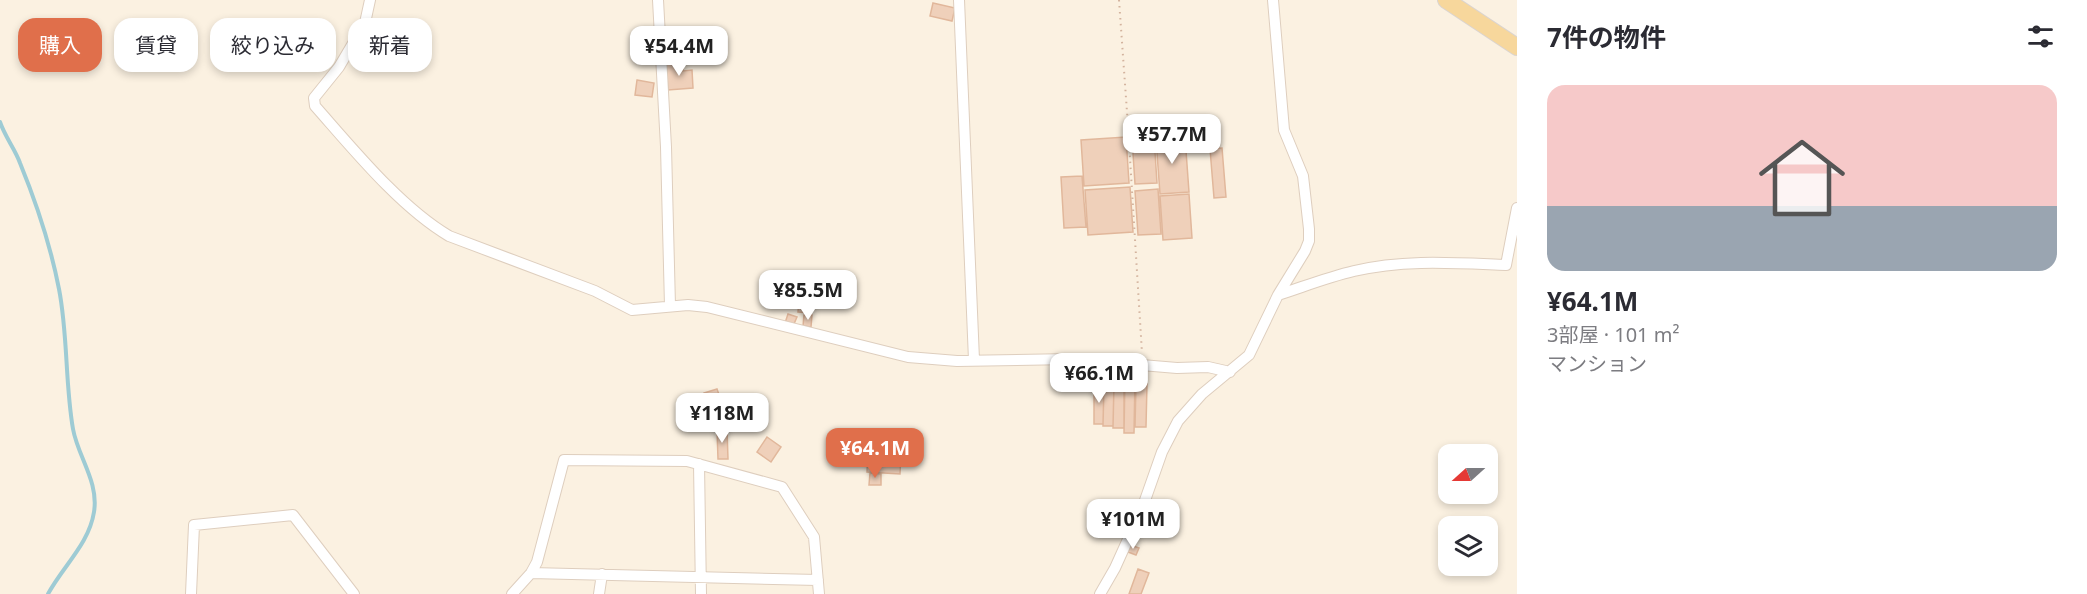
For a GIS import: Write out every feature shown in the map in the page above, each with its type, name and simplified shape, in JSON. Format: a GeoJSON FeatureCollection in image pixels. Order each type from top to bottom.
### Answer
{"type":"FeatureCollection","features":[{"type":"Feature","properties":{"kind":"main road"},"geometry":{"type":"LineString","coordinates":[[1446,0],[1517,46]]}},
{"type":"Feature","properties":{"kind":"street"},"geometry":{"type":"LineString","coordinates":[[370,0],[365,23],[339,67],[314,98],[315,106],[370,167],[430,225],[449,236],[596,291],[632,310],[688,304],[908,357],[957,362],[1071,359],[1178,368],[1208,367],[1230,372]]}},
{"type":"Feature","properties":{"kind":"street"},"geometry":{"type":"LineString","coordinates":[[658,0],[666,147],[670,306]]}},
{"type":"Feature","properties":{"kind":"street"},"geometry":{"type":"LineString","coordinates":[[959,0],[974,360]]}},
{"type":"Feature","properties":{"kind":"street"},"geometry":{"type":"LineString","coordinates":[[1100,594],[1115,568],[1143,506],[1162,452],[1178,421],[1202,394],[1249,355],[1278,295],[1309,241],[1303,176],[1284,130],[1274,0]]}},
{"type":"Feature","properties":{"kind":"street"},"geometry":{"type":"LineString","coordinates":[[1278,295],[1353,271],[1394,264],[1441,262],[1506,265],[1517,208]]}},
{"type":"Feature","properties":{"kind":"street"},"geometry":{"type":"LineString","coordinates":[[512,594],[531,573],[537,562],[564,460],[687,461],[782,487],[814,537],[819,594]]}},
{"type":"Feature","properties":{"kind":"street"},"geometry":{"type":"LineString","coordinates":[[699,464],[701,594]]}},
{"type":"Feature","properties":{"kind":"street"},"geometry":{"type":"LineString","coordinates":[[191,594],[194,525],[293,515],[354,594]]}},
{"type":"Feature","properties":{"kind":"street"},"geometry":{"type":"LineString","coordinates":[[531,573],[818,580]]}},
{"type":"Feature","properties":{"kind":"street"},"geometry":{"type":"LineString","coordinates":[[599,594],[602,574]]}},
{"type":"Feature","properties":{"kind":"path"},"geometry":{"type":"LineString","coordinates":[[1119,0],[1142,365]]}},
{"type":"Feature","properties":{"kind":"building"},"geometry":{"type":"Polygon","coordinates":[[[933,3],[955,8],[952,21],[930,16],[933,3]]]}},
{"type":"Feature","properties":{"kind":"building"},"geometry":{"type":"Polygon","coordinates":[[[683,61],[683,71],[692,70],[693,88],[668,90],[666,63],[683,61]]]}},
{"type":"Feature","properties":{"kind":"building"},"geometry":{"type":"Polygon","coordinates":[[[637,80],[654,83],[652,97],[635,95],[637,80]]]}},
{"type":"Feature","properties":{"kind":"building"},"geometry":{"type":"Polygon","coordinates":[[[1126,137],[1129,183],[1084,186],[1081,140],[1126,137]]]}},
{"type":"Feature","properties":{"kind":"building"},"geometry":{"type":"Polygon","coordinates":[[[1154,137],[1157,183],[1135,184],[1132,138],[1154,137]]]}},
{"type":"Feature","properties":{"kind":"building"},"geometry":{"type":"Polygon","coordinates":[[[1185,137],[1189,192],[1160,194],[1156,139],[1185,137]]]}},
{"type":"Feature","properties":{"kind":"building"},"geometry":{"type":"Polygon","coordinates":[[[1222,148],[1226,197],[1214,198],[1210,149],[1222,148]]]}},
{"type":"Feature","properties":{"kind":"building"},"geometry":{"type":"Polygon","coordinates":[[[1082,176],[1086,227],[1064,228],[1061,177],[1082,176]]]}},
{"type":"Feature","properties":{"kind":"building"},"geometry":{"type":"Polygon","coordinates":[[[1130,187],[1133,232],[1088,235],[1085,190],[1130,187]]]}},
{"type":"Feature","properties":{"kind":"building"},"geometry":{"type":"Polygon","coordinates":[[[1158,189],[1161,234],[1138,235],[1135,191],[1158,189]]]}},
{"type":"Feature","properties":{"kind":"building"},"geometry":{"type":"Polygon","coordinates":[[[1189,194],[1192,238],[1163,240],[1160,196],[1189,194]]]}},
{"type":"Feature","properties":{"kind":"building"},"geometry":{"type":"Polygon","coordinates":[[[799,299],[812,300],[811,313],[798,312],[799,299]]]}},
{"type":"Feature","properties":{"kind":"building"},"geometry":{"type":"Polygon","coordinates":[[[788,314],[797,317],[793,326],[785,323],[788,314]]]}},
{"type":"Feature","properties":{"kind":"building"},"geometry":{"type":"Polygon","coordinates":[[[804,315],[812,315],[811,327],[803,326],[804,315]]]}},
{"type":"Feature","properties":{"kind":"building"},"geometry":{"type":"Polygon","coordinates":[[[1125,375],[1135,376],[1134,433],[1124,433],[1125,375]]]}},
{"type":"Feature","properties":{"kind":"building"},"geometry":{"type":"Polygon","coordinates":[[[1114,382],[1124,383],[1124,428],[1113,428],[1114,382]]]}},
{"type":"Feature","properties":{"kind":"building"},"geometry":{"type":"Polygon","coordinates":[[[1136,383],[1147,384],[1146,427],[1135,427],[1136,383]]]}},
{"type":"Feature","properties":{"kind":"building"},"geometry":{"type":"Polygon","coordinates":[[[1094,384],[1104,384],[1103,424],[1094,424],[1094,384]]]}},
{"type":"Feature","properties":{"kind":"building"},"geometry":{"type":"Polygon","coordinates":[[[1104,384],[1114,385],[1113,426],[1103,426],[1104,384]]]}},
{"type":"Feature","properties":{"kind":"building"},"geometry":{"type":"Polygon","coordinates":[[[717,389],[729,423],[716,428],[704,393],[717,389]]]}},
{"type":"Feature","properties":{"kind":"building"},"geometry":{"type":"Polygon","coordinates":[[[717,430],[727,430],[728,459],[718,459],[717,430]]]}},
{"type":"Feature","properties":{"kind":"building"},"geometry":{"type":"Polygon","coordinates":[[[767,437],[781,447],[771,462],[757,452],[767,437]]]}},
{"type":"Feature","properties":{"kind":"building"},"geometry":{"type":"Polygon","coordinates":[[[873,440],[893,441],[892,452],[901,452],[900,474],[867,472],[868,446],[873,447],[873,440]]]}},
{"type":"Feature","properties":{"kind":"building"},"geometry":{"type":"Polygon","coordinates":[[[870,473],[881,474],[881,485],[869,485],[870,473]]]}},
{"type":"Feature","properties":{"kind":"building"},"geometry":{"type":"Polygon","coordinates":[[[1130,545],[1139,548],[1136,555],[1128,552],[1130,545]]]}},
{"type":"Feature","properties":{"kind":"building"},"geometry":{"type":"Polygon","coordinates":[[[1138,569],[1149,573],[1141,594],[1129,594],[1138,569]]]}},
{"type":"Feature","properties":{"kind":"waterway"},"geometry":{"type":"LineString","coordinates":[[0,122],[26,178],[52,258],[62,306],[73,429],[94,490],[94,512],[87,534],[48,594]]}}]}
